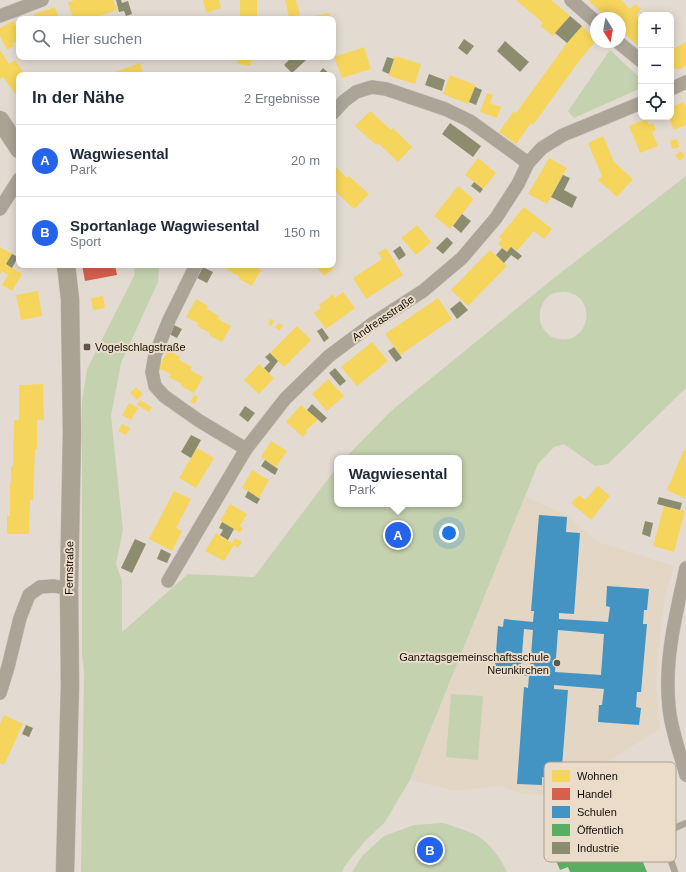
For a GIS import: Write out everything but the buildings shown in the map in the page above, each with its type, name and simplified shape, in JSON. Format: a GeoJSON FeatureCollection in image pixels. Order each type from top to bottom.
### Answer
{"type":"FeatureCollection","features":[{"type":"Feature","properties":{"kind":"main road"},"geometry":{"type":"LineString","coordinates":[[0,120],[16,144]]}},
{"type":"Feature","properties":{"kind":"main road","name":"Fernstraße"},"geometry":{"type":"LineString","coordinates":[[66,268],[70,300],[72,432],[69,589],[70,685],[66,872]]}},
{"type":"Feature","properties":{"kind":"street"},"geometry":{"type":"LineString","coordinates":[[0,16],[42,0]]}},
{"type":"Feature","properties":{"kind":"street"},"geometry":{"type":"LineString","coordinates":[[571,0],[590,17]]}},
{"type":"Feature","properties":{"kind":"street"},"geometry":{"type":"LineString","coordinates":[[625,48],[638,59]]}},
{"type":"Feature","properties":{"kind":"street"},"geometry":{"type":"LineString","coordinates":[[674,88],[686,82]]}},
{"type":"Feature","properties":{"kind":"street"},"geometry":{"type":"LineString","coordinates":[[336,110],[344,101],[356,92],[372,87],[386,89],[445,109],[470,121],[528,163]]}},
{"type":"Feature","properties":{"kind":"street","name":"Andreasstraße"},"geometry":{"type":"LineString","coordinates":[[168,581],[246,449],[285,399],[329,356],[372,324],[423,291],[462,258],[496,218],[518,184],[528,163],[542,148],[563,135],[638,103]]}},
{"type":"Feature","properties":{"kind":"street"},"geometry":{"type":"LineString","coordinates":[[0,209],[16,184]]}},
{"type":"Feature","properties":{"kind":"street"},"geometry":{"type":"LineString","coordinates":[[195,268],[169,320],[155,355],[152,372],[155,386],[164,396],[198,420],[246,449]]}},
{"type":"Feature","properties":{"kind":"street"},"geometry":{"type":"LineString","coordinates":[[686,568],[670,647],[668,679],[669,708],[686,775]]}},
{"type":"Feature","properties":{"kind":"street"},"geometry":{"type":"LineString","coordinates":[[0,693],[20,618],[29,595],[40,587],[54,586],[69,589]]}},
{"type":"Feature","properties":{"kind":"lane"},"geometry":{"type":"LineString","coordinates":[[676,828],[686,823]]}},
{"type":"Feature","properties":{"kind":"lane"},"geometry":{"type":"LineString","coordinates":[[671,862],[675,872]]}},
{"type":"Feature","properties":{"kind":"shaded area","name":"Ganztagsgemeinschaftsschule Neunkirchen"},"geometry":{"type":"Polygon","coordinates":[[[525,496],[568,516],[598,542],[674,566],[665,597],[659,641],[656,686],[660,729],[607,762],[544,762],[544,796],[524,794],[499,786],[455,791],[410,780],[525,496]]]}},
{"type":"Feature","properties":{"kind":"green space"},"geometry":{"type":"Polygon","coordinates":[[[610,50],[638,76],[638,89],[574,118],[568,111],[610,50]]]}},
{"type":"Feature","properties":{"kind":"green space"},"geometry":{"type":"Polygon","coordinates":[[[686,176],[686,388],[608,464],[595,466],[564,444],[554,447],[538,464],[410,780],[385,822],[364,842],[344,867],[342,872],[81,872],[84,670],[82,656],[82,401],[87,369],[134,276],[135,268],[159,268],[158,282],[121,363],[111,416],[123,530],[116,564],[122,581],[122,632],[188,574],[254,577],[334,471],[334,507],[462,507],[462,455],[348,455],[391,411],[554,278],[686,176]],[[566,292],[554,293],[546,298],[542,306],[540,311],[541,325],[551,337],[565,339],[573,338],[584,327],[586,311],[583,303],[576,295],[566,292]]]}},
{"type":"Feature","properties":{"kind":"green space"},"geometry":{"type":"Polygon","coordinates":[[[451,694],[483,696],[478,760],[446,757],[451,694]]]}},
{"type":"Feature","properties":{"kind":"green space"},"geometry":{"type":"Polygon","coordinates":[[[443,823],[478,836],[488,844],[497,855],[507,872],[352,872],[362,856],[384,836],[414,825],[443,823]]]}},
{"type":"Feature","properties":{"kind":"place","name":"Vogelschlagstraße"},"geometry":{"type":"Point","coordinates":[87,347]}},
{"type":"Feature","properties":{"kind":"place","name":"Wagwiesental"},"geometry":{"type":"Point","coordinates":[398,535]}},
{"type":"Feature","properties":{"kind":"place","name":"Ganztagsgemeinschaftsschule Neunkirchen"},"geometry":{"type":"Point","coordinates":[557,663]}},
{"type":"Feature","properties":{"kind":"place","name":"Sportanlage Wagwiesental"},"geometry":{"type":"Point","coordinates":[430,850]}}]}
